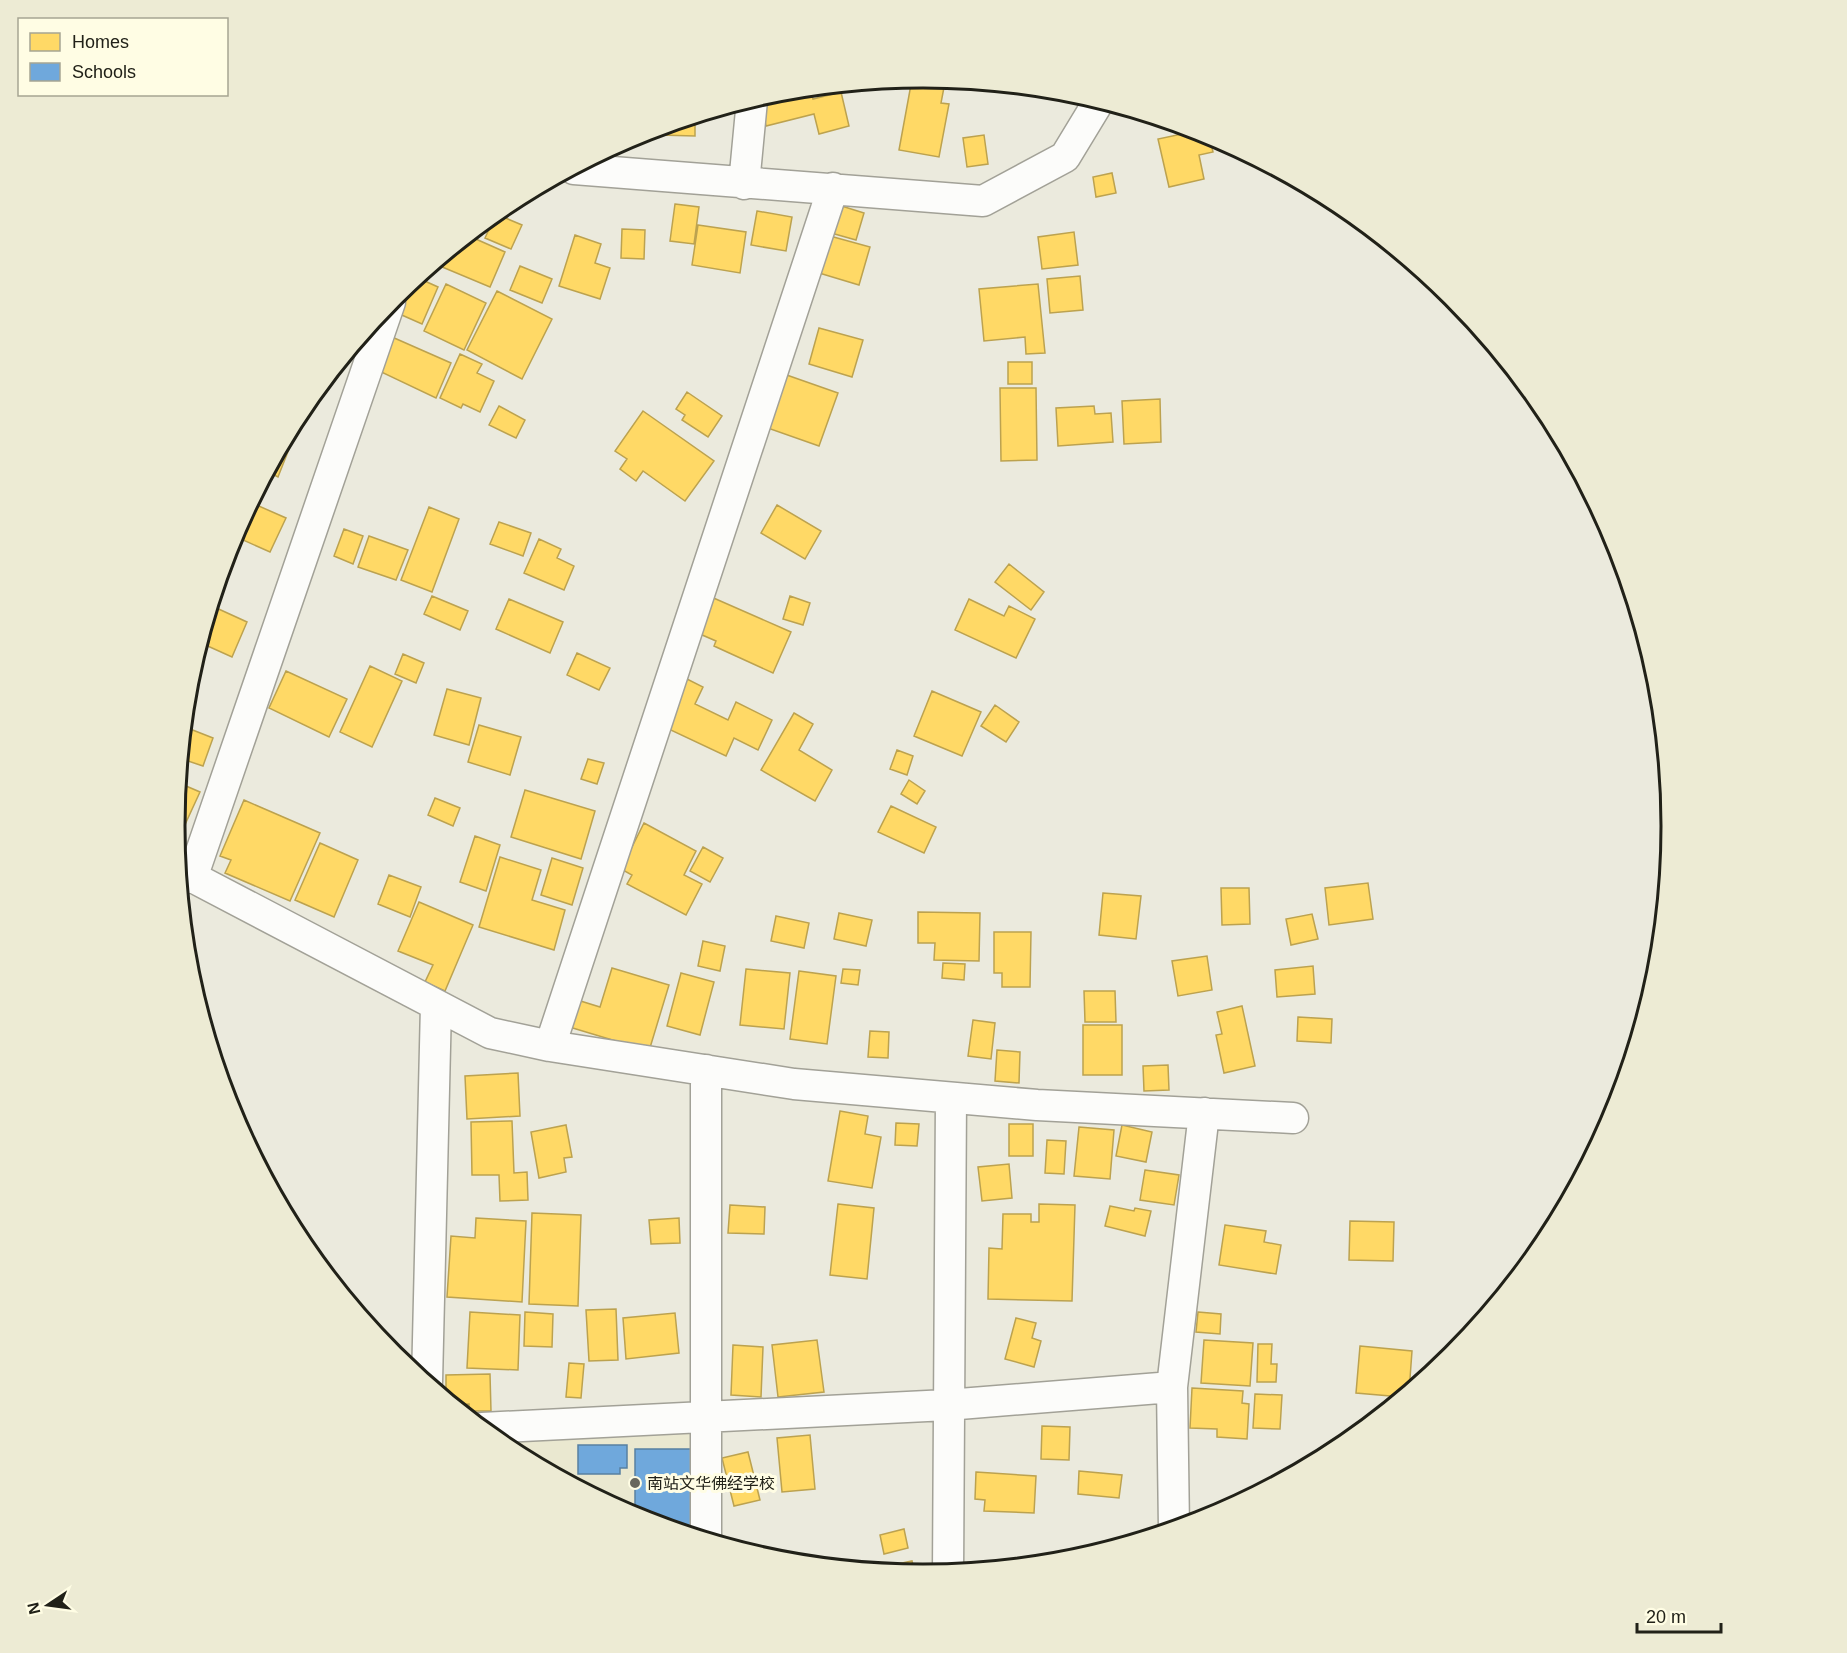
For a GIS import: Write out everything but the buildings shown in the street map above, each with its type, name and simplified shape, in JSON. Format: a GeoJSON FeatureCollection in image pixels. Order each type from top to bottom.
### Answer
{"type":"FeatureCollection","features":[{"type":"Feature","properties":{"kind":"street"},"geometry":{"type":"LineString","coordinates":[[591,168],[744,184],[833,188],[983,201],[1065,157],[1095,109]]}},
{"type":"Feature","properties":{"kind":"street"},"geometry":{"type":"LineString","coordinates":[[744,184],[751,110]]}},
{"type":"Feature","properties":{"kind":"street"},"geometry":{"type":"LineString","coordinates":[[550,1046],[833,188]]}},
{"type":"Feature","properties":{"kind":"street"},"geometry":{"type":"LineString","coordinates":[[187,872],[381,327]]}},
{"type":"Feature","properties":{"kind":"street"},"geometry":{"type":"LineString","coordinates":[[187,875],[490,1033],[550,1046],[794,1084],[1037,1105],[1293,1118]]}},
{"type":"Feature","properties":{"kind":"street"},"geometry":{"type":"LineString","coordinates":[[427,1372],[436,1005]]}},
{"type":"Feature","properties":{"kind":"street"},"geometry":{"type":"LineString","coordinates":[[706,1070],[706,1531]]}},
{"type":"Feature","properties":{"kind":"street"},"geometry":{"type":"LineString","coordinates":[[948,1564],[947,1405],[951,1098]]}},
{"type":"Feature","properties":{"kind":"street"},"geometry":{"type":"LineString","coordinates":[[1174,1520],[1172,1387],[1204,1113]]}},
{"type":"Feature","properties":{"kind":"street"},"geometry":{"type":"LineString","coordinates":[[495,1427],[947,1405],[1172,1387]]}},
{"type":"Feature","properties":{"kind":"shaded area","name":"南站文华佛经学校"},"geometry":{"type":"Polygon","coordinates":[[[698,1427],[697,1528],[641,1508],[597,1488],[554,1466],[506,1435],[698,1427]]]}},
{"type":"Feature","properties":{"kind":"place","name":"南站文华佛经学校"},"geometry":{"type":"Point","coordinates":[635,1483]}}]}
